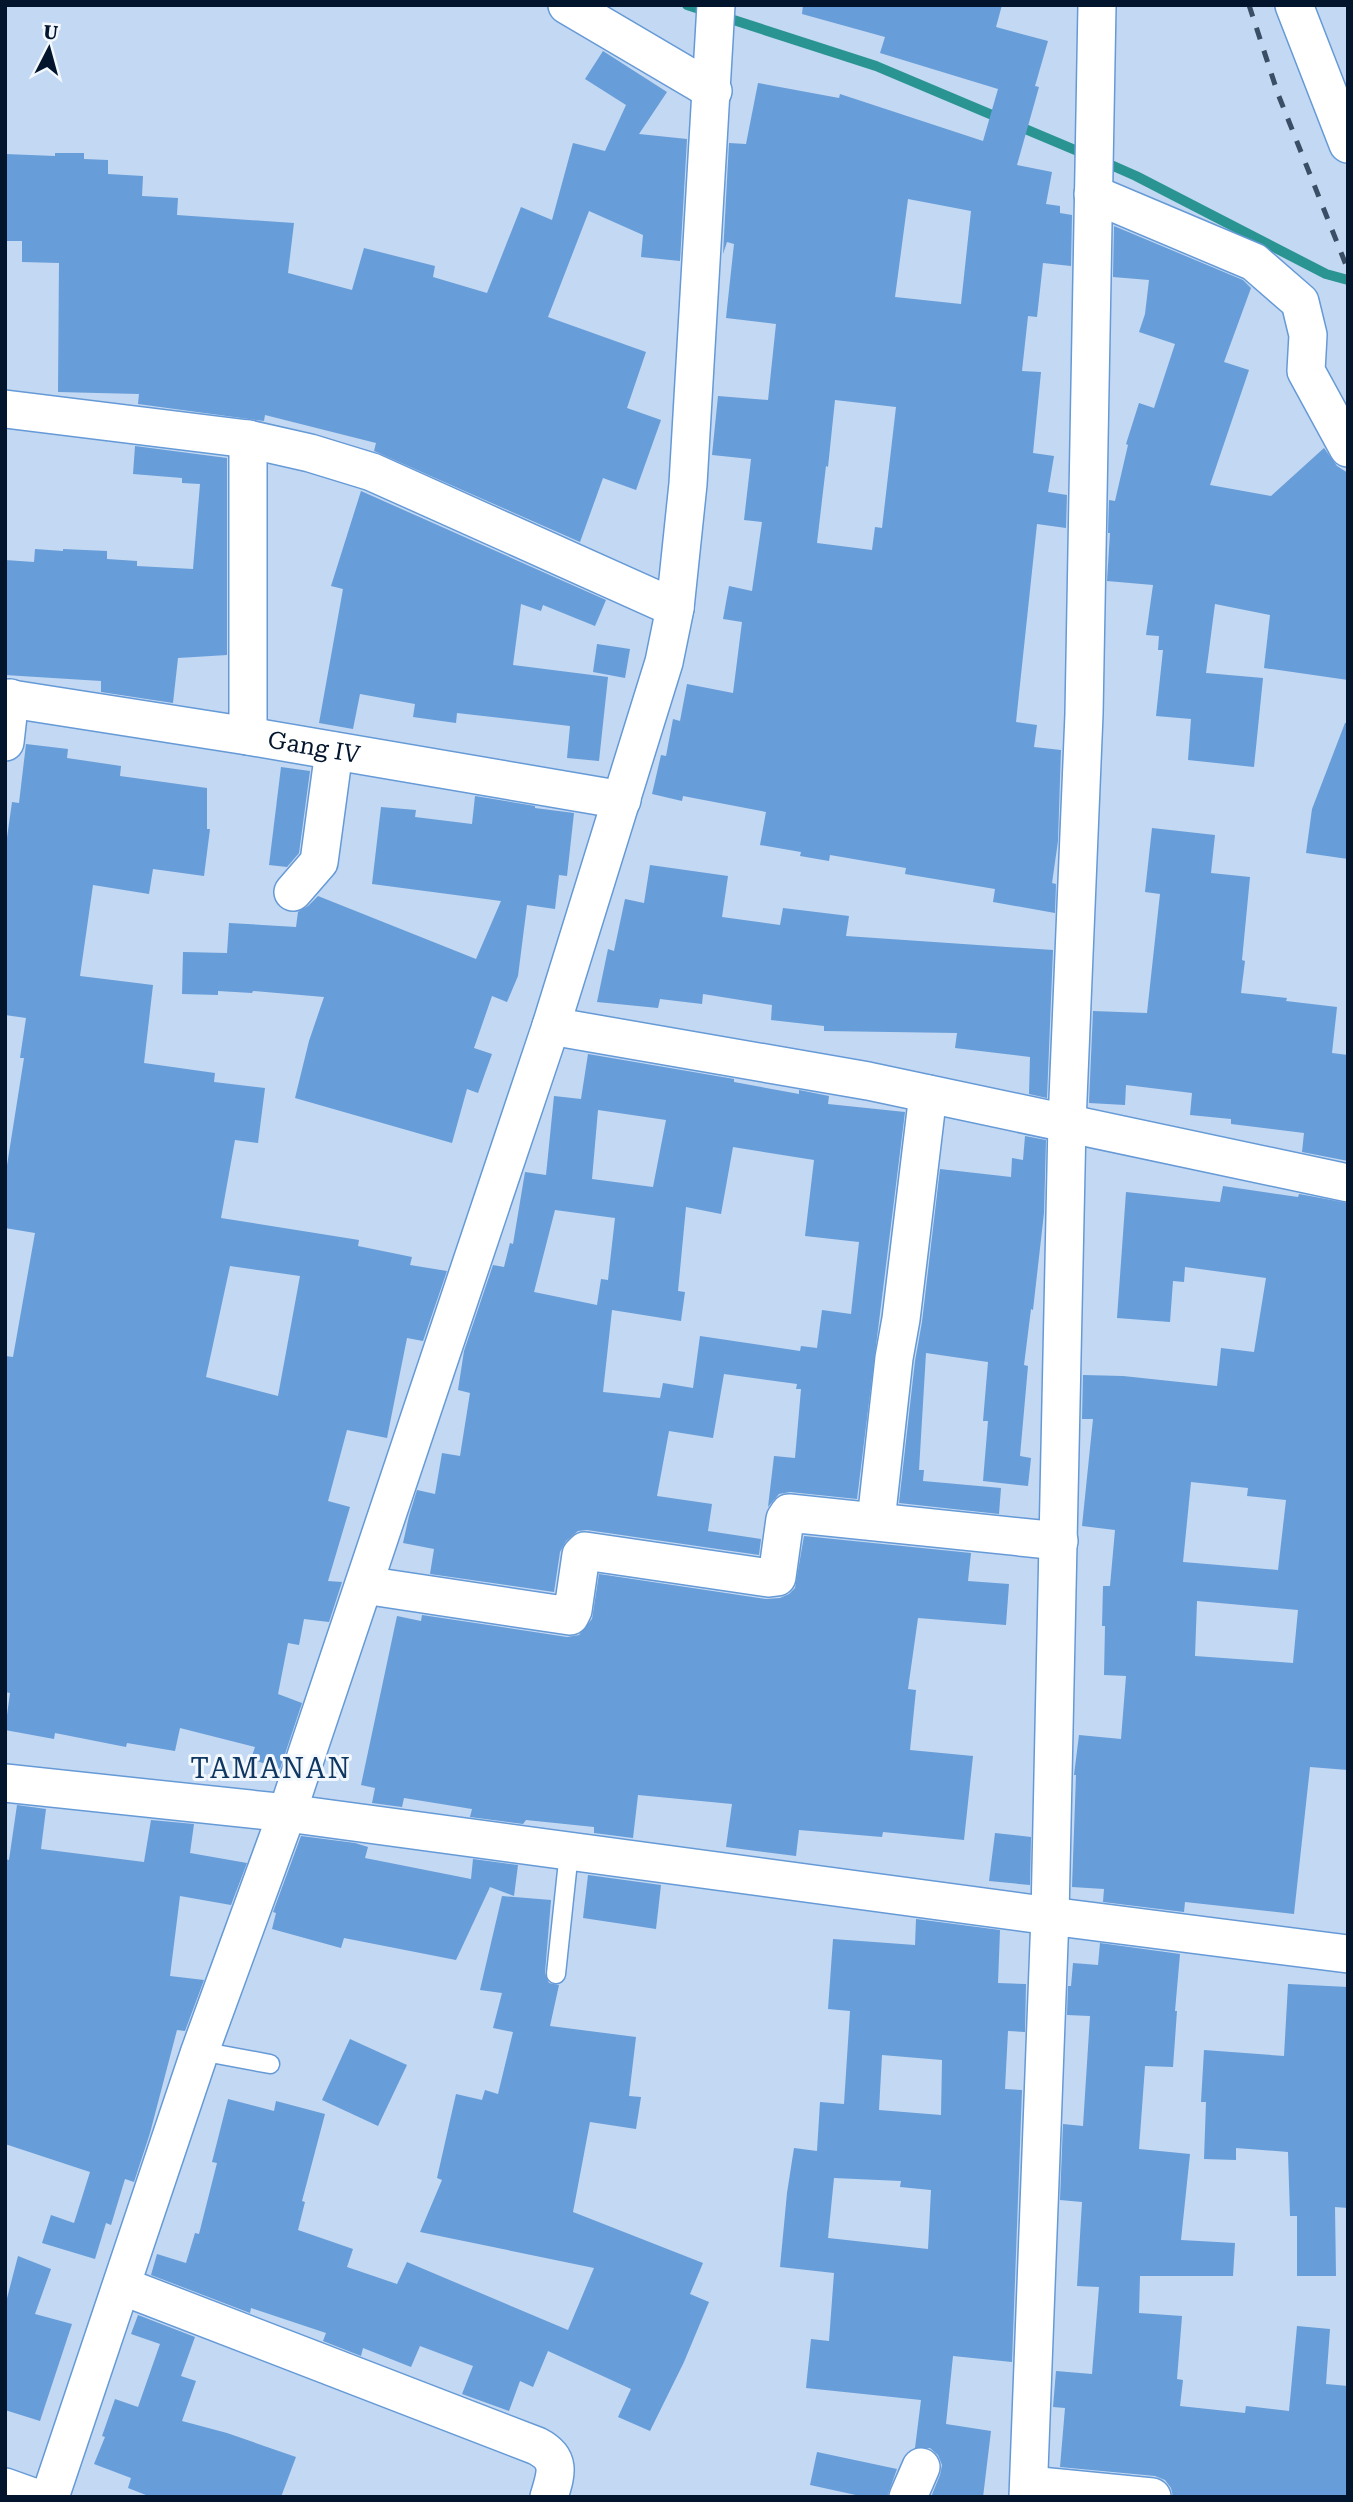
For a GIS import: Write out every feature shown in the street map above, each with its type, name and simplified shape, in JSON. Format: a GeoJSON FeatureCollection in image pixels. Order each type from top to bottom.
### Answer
{"type":"FeatureCollection","features":[{"type":"Feature","properties":{"kind":"street"},"geometry":{"type":"LineString","coordinates":[[567,5],[713,78]]}},
{"type":"Feature","properties":{"kind":"street"},"geometry":{"type":"LineString","coordinates":[[5,2487],[48,2496],[122,2286],[200,2051],[287,1813],[364,1585],[551,1026],[664,662],[675,608],[688,484],[716,5]]}},
{"type":"Feature","properties":{"kind":"street"},"geometry":{"type":"LineString","coordinates":[[1097,5],[1084,714],[1067,1123],[1050,1916],[1028,2491],[1152,2497]]}},
{"type":"Feature","properties":{"kind":"street"},"geometry":{"type":"LineString","coordinates":[[1294,5],[1348,144]]}},
{"type":"Feature","properties":{"kind":"street"},"geometry":{"type":"LineString","coordinates":[[1093,188],[1254,262],[1300,302],[1308,335],[1306,372],[1348,448]]}},
{"type":"Feature","properties":{"kind":"street"},"geometry":{"type":"LineString","coordinates":[[5,409],[248,439],[310,453],[372,472],[675,608]]}},
{"type":"Feature","properties":{"kind":"street"},"geometry":{"type":"LineString","coordinates":[[248,439],[248,736]]}},
{"type":"Feature","properties":{"kind":"street"},"geometry":{"type":"LineString","coordinates":[[5,742],[8,698]]}},
{"type":"Feature","properties":{"kind":"street","name":"Gang IV"},"geometry":{"type":"LineString","coordinates":[[8,698],[622,800]]}},
{"type":"Feature","properties":{"kind":"street"},"geometry":{"type":"LineString","coordinates":[[293,892],[319,862],[334,751]]}},
{"type":"Feature","properties":{"kind":"street"},"geometry":{"type":"LineString","coordinates":[[551,1026],[868,1081],[1348,1183]]}},
{"type":"Feature","properties":{"kind":"street"},"geometry":{"type":"LineString","coordinates":[[876,1521],[928,1094]]}},
{"type":"Feature","properties":{"kind":"street"},"geometry":{"type":"LineString","coordinates":[[364,1585],[568,1616],[573,1610],[582,1555],[585,1551],[772,1579],[779,1575],[787,1514],[1059,1541]]}},
{"type":"Feature","properties":{"kind":"street"},"geometry":{"type":"LineString","coordinates":[[5,1783],[287,1813],[1348,1954]]}},
{"type":"Feature","properties":{"kind":"street"},"geometry":{"type":"LineString","coordinates":[[122,2286],[537,2446],[547,2451],[554,2460],[556,2471],[549,2497]]}},
{"type":"Feature","properties":{"kind":"lane"},"geometry":{"type":"LineString","coordinates":[[556,1974],[569,1852]]}},
{"type":"Feature","properties":{"kind":"lane"},"geometry":{"type":"LineString","coordinates":[[200,2051],[270,2064]]}},
{"type":"Feature","properties":{"kind":"building"},"geometry":{"type":"Polygon","coordinates":[[[803,5],[1002,5],[996,27],[1048,41],[1035,86],[1039,87],[1017,165],[1052,172],[1046,204],[1060,206],[1060,213],[1072,215],[1071,266],[1043,263],[1037,317],[1028,316],[1022,371],[1041,372],[1033,453],[1054,456],[1048,492],[1067,495],[1066,528],[1037,524],[1016,722],[1037,725],[1034,747],[1061,750],[1058,841],[1052,883],[1056,884],[1055,913],[993,902],[995,889],[905,874],[906,868],[830,855],[829,861],[800,856],[801,852],[760,845],[766,812],[683,796],[682,801],[652,794],[661,755],[666,756],[673,719],[680,721],[687,684],[733,693],[742,622],[723,619],[729,586],[752,591],[762,522],[744,520],[751,459],[712,455],[718,396],[768,400],[776,324],[726,318],[734,244],[727,242],[723,254],[729,143],[746,144],[758,83],[839,98],[840,94],[983,141],[998,89],[880,53],[885,37],[802,14],[803,5]],[[908,199],[895,297],[961,304],[971,211],[908,199]],[[835,400],[817,543],[872,550],[875,527],[882,528],[896,407],[835,400]]]}},
{"type":"Feature","properties":{"kind":"building"},"geometry":{"type":"Polygon","coordinates":[[[603,51],[667,92],[639,134],[687,139],[680,261],[641,257],[643,235],[589,211],[548,317],[646,352],[627,408],[661,420],[636,490],[603,478],[580,542],[374,451],[376,443],[265,415],[264,421],[138,404],[139,394],[58,392],[59,263],[22,262],[22,241],[5,241],[5,154],[55,156],[55,153],[84,153],[84,159],[108,160],[108,174],[143,176],[142,196],[178,198],[177,215],[294,223],[288,273],[352,290],[364,248],[435,266],[433,277],[487,293],[521,207],[552,220],[573,143],[605,151],[626,105],[585,79],[603,51]]]}},
{"type":"Feature","properties":{"kind":"building"},"geometry":{"type":"Polygon","coordinates":[[[1114,226],[1243,280],[1251,288],[1224,362],[1249,370],[1210,485],[1271,496],[1324,448],[1337,466],[1348,473],[1348,680],[1264,668],[1270,615],[1215,604],[1206,673],[1263,678],[1254,767],[1188,760],[1191,719],[1156,716],[1163,650],[1158,650],[1159,636],[1146,635],[1153,585],[1107,581],[1109,500],[1115,501],[1128,445],[1126,444],[1139,403],[1154,408],[1175,344],[1139,332],[1145,314],[1149,280],[1113,277],[1114,226]]]}},
{"type":"Feature","properties":{"kind":"building"},"geometry":{"type":"Polygon","coordinates":[[[135,446],[227,458],[227,655],[178,658],[173,703],[101,692],[101,681],[5,675],[5,560],[34,562],[35,549],[107,551],[107,559],[137,561],[137,566],[193,569],[200,484],[182,483],[182,478],[133,474],[135,446]]]}},
{"type":"Feature","properties":{"kind":"building"},"geometry":{"type":"Polygon","coordinates":[[[361,491],[606,600],[595,626],[543,605],[541,611],[521,604],[513,665],[608,677],[599,761],[567,758],[570,726],[457,713],[456,723],[413,717],[415,704],[360,694],[353,729],[319,723],[343,589],[331,586],[361,491]]]}},
{"type":"Feature","properties":{"kind":"building"},"geometry":{"type":"Polygon","coordinates":[[[597,644],[630,649],[625,678],[593,672],[597,644]]]}},
{"type":"Feature","properties":{"kind":"building"},"geometry":{"type":"Polygon","coordinates":[[[1345,723],[1348,723],[1348,859],[1306,853],[1312,809],[1345,723]]]}},
{"type":"Feature","properties":{"kind":"building"},"geometry":{"type":"Polygon","coordinates":[[[26,744],[68,749],[67,758],[121,766],[120,776],[207,788],[207,829],[210,829],[204,876],[153,869],[149,894],[93,885],[80,976],[153,985],[144,1063],[215,1073],[214,1082],[265,1088],[258,1143],[235,1140],[221,1218],[359,1240],[358,1246],[412,1257],[410,1265],[447,1271],[423,1341],[407,1338],[387,1438],[347,1430],[328,1501],[350,1507],[328,1581],[342,1582],[329,1622],[304,1619],[299,1645],[288,1643],[278,1694],[302,1703],[280,1769],[251,1759],[255,1747],[180,1728],[175,1751],[127,1743],[126,1747],[55,1733],[54,1739],[5,1730],[10,1693],[5,1692],[5,1356],[13,1357],[35,1233],[5,1228],[5,1178],[24,1058],[20,1058],[26,1018],[5,1015],[5,852],[12,802],[19,803],[26,744]],[[230,1266],[206,1377],[278,1396],[300,1276],[230,1266]]]}},
{"type":"Feature","properties":{"kind":"building"},"geometry":{"type":"Polygon","coordinates":[[[281,767],[310,771],[299,853],[287,867],[269,865],[281,767]]]}},
{"type":"Feature","properties":{"kind":"building"},"geometry":{"type":"Polygon","coordinates":[[[475,796],[574,813],[567,876],[559,875],[555,909],[527,905],[518,976],[507,1002],[492,996],[474,1048],[492,1054],[478,1093],[467,1089],[452,1143],[295,1098],[309,1041],[324,997],[253,991],[218,991],[218,995],[182,994],[183,952],[227,953],[229,923],[296,927],[298,912],[318,896],[476,959],[501,901],[372,884],[381,807],[416,810],[415,817],[472,824],[475,796]]]}},
{"type":"Feature","properties":{"kind":"building"},"geometry":{"type":"Polygon","coordinates":[[[1152,828],[1215,835],[1211,873],[1250,877],[1241,993],[1337,1007],[1332,1053],[1348,1055],[1348,1161],[1302,1152],[1304,1133],[1231,1124],[1231,1119],[1190,1115],[1192,1093],[1126,1085],[1125,1105],[1089,1103],[1093,1011],[1147,1013],[1160,894],[1145,892],[1152,828]]]}},
{"type":"Feature","properties":{"kind":"building"},"geometry":{"type":"Polygon","coordinates":[[[650,865],[728,876],[722,917],[780,925],[783,908],[849,916],[846,936],[1053,950],[1047,1098],[1029,1094],[1030,1057],[955,1048],[957,1033],[824,1031],[824,1026],[771,1020],[772,1005],[703,994],[702,1004],[660,999],[658,1008],[597,1002],[608,949],[614,951],[625,899],[644,903],[650,865]]]}},
{"type":"Feature","properties":{"kind":"building"},"geometry":{"type":"Polygon","coordinates":[[[588,1054],[734,1079],[734,1082],[799,1094],[799,1090],[829,1096],[828,1104],[905,1112],[857,1499],[790,1492],[779,1494],[768,1507],[774,1456],[795,1458],[801,1389],[796,1389],[797,1384],[724,1374],[713,1438],[669,1431],[657,1496],[712,1504],[708,1531],[761,1539],[759,1555],[587,1530],[578,1531],[566,1541],[560,1552],[554,1592],[430,1574],[434,1549],[403,1543],[417,1490],[435,1494],[442,1453],[460,1456],[470,1393],[458,1390],[464,1351],[493,1265],[504,1267],[510,1243],[513,1244],[525,1172],[546,1175],[554,1096],[581,1099],[588,1054]],[[598,1110],[592,1179],[653,1187],[666,1120],[598,1110]],[[733,1147],[721,1214],[686,1207],[678,1291],[685,1292],[681,1321],[612,1310],[603,1392],[660,1398],[663,1383],[693,1388],[700,1336],[800,1351],[801,1346],[817,1348],[822,1310],[851,1314],[859,1242],[805,1236],[814,1160],[733,1147]],[[555,1210],[534,1292],[597,1305],[601,1279],[608,1280],[615,1218],[555,1210]]]}},
{"type":"Feature","properties":{"kind":"building"},"geometry":{"type":"Polygon","coordinates":[[[1025,1136],[1046,1140],[1044,1213],[1024,1365],[1028,1366],[1020,1456],[1031,1458],[1028,1486],[983,1481],[988,1421],[983,1421],[988,1362],[926,1353],[919,1470],[924,1470],[923,1481],[1001,1488],[999,1514],[899,1503],[940,1169],[1011,1177],[1012,1158],[1023,1160],[1025,1136]]]}},
{"type":"Feature","properties":{"kind":"building"},"geometry":{"type":"Polygon","coordinates":[[[1223,1186],[1298,1197],[1299,1194],[1348,1203],[1348,1770],[1310,1767],[1294,1914],[1185,1902],[1184,1912],[1103,1902],[1104,1889],[1072,1887],[1074,1775],[1079,1735],[1121,1739],[1126,1676],[1104,1675],[1103,1586],[1110,1586],[1115,1530],[1082,1526],[1093,1419],[1082,1419],[1083,1375],[1123,1376],[1217,1386],[1221,1348],[1254,1352],[1266,1278],[1185,1267],[1184,1282],[1173,1281],[1170,1322],[1117,1318],[1126,1192],[1220,1202],[1223,1186]],[[1191,1482],[1183,1562],[1278,1570],[1286,1500],[1247,1496],[1248,1488],[1191,1482]],[[1197,1601],[1195,1656],[1293,1663],[1298,1610],[1197,1601]]]}},
{"type":"Feature","properties":{"kind":"building"},"geometry":{"type":"Polygon","coordinates":[[[804,1536],[971,1553],[968,1581],[1009,1584],[1006,1625],[918,1618],[908,1689],[916,1690],[910,1750],[973,1756],[964,1840],[883,1832],[882,1837],[799,1830],[796,1856],[726,1847],[732,1804],[638,1795],[633,1838],[594,1833],[594,1827],[526,1820],[523,1824],[470,1817],[472,1809],[404,1798],[402,1807],[372,1803],[375,1788],[361,1785],[397,1616],[421,1621],[422,1615],[567,1637],[579,1635],[592,1619],[599,1574],[766,1599],[780,1598],[795,1588],[804,1536]]]}},
{"type":"Feature","properties":{"kind":"building"},"geometry":{"type":"Polygon","coordinates":[[[17,1805],[46,1809],[41,1849],[144,1862],[151,1820],[194,1824],[190,1853],[247,1863],[231,1905],[180,1896],[170,1976],[204,1980],[185,2031],[177,2030],[134,2182],[125,2179],[111,2225],[106,2223],[95,2259],[42,2243],[51,2215],[74,2223],[90,2172],[5,2144],[5,1859],[9,1860],[17,1805]]]}},
{"type":"Feature","properties":{"kind":"building"},"geometry":{"type":"Polygon","coordinates":[[[995,1833],[1031,1837],[1030,1885],[989,1881],[995,1833]]]}},
{"type":"Feature","properties":{"kind":"building"},"geometry":{"type":"Polygon","coordinates":[[[301,1836],[355,1843],[368,1847],[365,1858],[471,1879],[473,1859],[518,1865],[514,1896],[490,1887],[456,1960],[344,1938],[341,1948],[272,1929],[276,1913],[273,1912],[301,1836]]]}},
{"type":"Feature","properties":{"kind":"building"},"geometry":{"type":"Polygon","coordinates":[[[588,1875],[661,1885],[656,1929],[583,1918],[588,1875]]]}},
{"type":"Feature","properties":{"kind":"building"},"geometry":{"type":"Polygon","coordinates":[[[502,1896],[551,1900],[545,1973],[549,1983],[559,1985],[550,2026],[636,2037],[629,2096],[641,2097],[636,2129],[590,2122],[573,2212],[703,2263],[690,2294],[709,2302],[684,2362],[650,2431],[618,2417],[631,2389],[548,2351],[533,2387],[520,2381],[509,2411],[462,2394],[473,2366],[420,2346],[411,2367],[363,2348],[361,2356],[323,2341],[326,2333],[251,2308],[250,2313],[151,2275],[157,2254],[186,2263],[195,2233],[199,2234],[217,2163],[212,2162],[228,2099],[274,2111],[276,2101],[325,2114],[302,2201],[305,2202],[298,2230],[353,2249],[347,2267],[397,2284],[407,2262],[568,2330],[594,2268],[420,2232],[442,2180],[437,2178],[456,2094],[482,2100],[485,2090],[498,2094],[513,2032],[493,2028],[502,1993],[480,1990],[502,1896]]]}},
{"type":"Feature","properties":{"kind":"building"},"geometry":{"type":"Polygon","coordinates":[[[916,1919],[1000,1930],[998,1983],[1026,1984],[1025,2032],[1008,2031],[1005,2089],[1022,2090],[1012,2362],[953,2356],[946,2424],[991,2431],[983,2497],[931,2497],[942,2465],[938,2455],[930,2448],[915,2448],[921,2400],[806,2388],[811,2339],[829,2341],[834,2273],[780,2267],[794,2148],[817,2151],[820,2102],[844,2104],[850,2011],[828,2009],[833,1939],[915,1945],[916,1919]],[[882,2055],[879,2110],[941,2115],[942,2060],[882,2055]],[[834,2178],[828,2238],[928,2249],[931,2190],[900,2187],[901,2181],[834,2178]]]}},
{"type":"Feature","properties":{"kind":"building"},"geometry":{"type":"Polygon","coordinates":[[[1100,1943],[1180,1954],[1173,2067],[1145,2066],[1139,2149],[1190,2154],[1181,2240],[1235,2243],[1233,2276],[1140,2276],[1139,2313],[1182,2316],[1177,2379],[1183,2380],[1180,2406],[1245,2413],[1246,2406],[1289,2411],[1297,2326],[1330,2329],[1326,2384],[1348,2386],[1348,2497],[1173,2497],[1165,2480],[1155,2476],[1060,2467],[1065,2408],[1053,2407],[1056,2371],[1092,2374],[1099,2287],[1077,2286],[1082,2202],[1060,2200],[1063,2124],[1083,2126],[1090,2016],[1067,2015],[1068,1986],[1071,1986],[1073,1963],[1098,1965],[1100,1943]]]}},
{"type":"Feature","properties":{"kind":"building"},"geometry":{"type":"Polygon","coordinates":[[[1288,1984],[1348,1987],[1348,2208],[1335,2207],[1336,2276],[1297,2276],[1297,2216],[1290,2216],[1288,2152],[1236,2148],[1236,2160],[1204,2159],[1206,2102],[1201,2102],[1204,2050],[1284,2056],[1288,1984]]]}},
{"type":"Feature","properties":{"kind":"building"},"geometry":{"type":"Polygon","coordinates":[[[350,2039],[407,2065],[378,2126],[322,2100],[350,2039]]]}},
{"type":"Feature","properties":{"kind":"building"},"geometry":{"type":"Polygon","coordinates":[[[18,2256],[51,2269],[35,2314],[72,2324],[40,2421],[5,2410],[5,2306],[18,2256]]]}},
{"type":"Feature","properties":{"kind":"building"},"geometry":{"type":"Polygon","coordinates":[[[138,2315],[195,2337],[181,2376],[196,2381],[182,2421],[227,2433],[296,2457],[281,2497],[151,2497],[128,2488],[131,2478],[94,2464],[105,2437],[102,2436],[115,2399],[138,2407],[160,2344],[131,2334],[138,2315]]]}},
{"type":"Feature","properties":{"kind":"building"},"geometry":{"type":"Polygon","coordinates":[[[817,2452],[897,2469],[887,2497],[865,2497],[810,2485],[817,2452]]]}},
{"type":"Feature","properties":{"kind":"waterway"},"geometry":{"type":"LineString","coordinates":[[687,5],[876,66],[1087,155]]}},
{"type":"Feature","properties":{"kind":"waterway"},"geometry":{"type":"LineString","coordinates":[[1102,161],[1326,274],[1348,280]]}},
{"type":"Feature","properties":{"kind":"railway"},"geometry":{"type":"LineString","coordinates":[[1249,5],[1278,94],[1348,270]]}},
{"type":"Feature","properties":{"kind":"district","name":"TAMANAN"},"geometry":{"type":"Point","coordinates":[271,1768]}}]}
